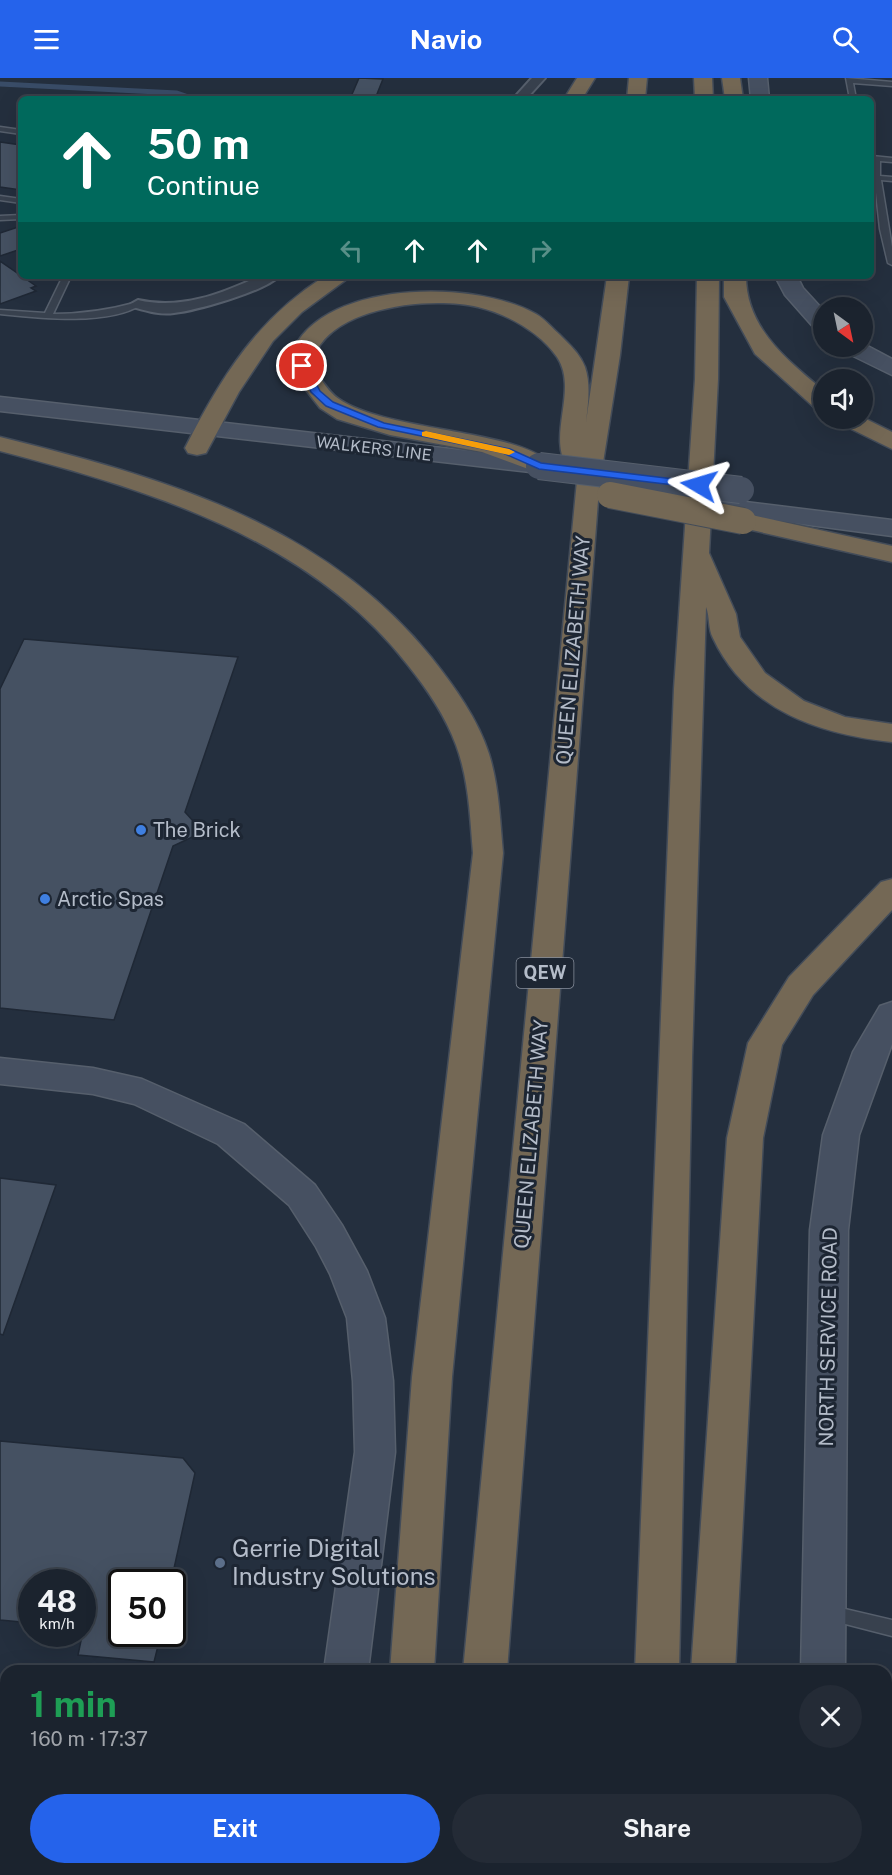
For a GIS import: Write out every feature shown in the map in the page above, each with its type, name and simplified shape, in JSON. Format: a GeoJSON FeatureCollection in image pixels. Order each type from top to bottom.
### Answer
{"type":"FeatureCollection","features":[{"type":"Feature","properties":{"kind":"highway"},"geometry":{"type":"LineString","coordinates":[[575,96],[586,78]]}},
{"type":"Feature","properties":{"kind":"highway"},"geometry":{"type":"LineString","coordinates":[[636,96],[638,78]]}},
{"type":"Feature","properties":{"kind":"highway"},"geometry":{"type":"LineString","coordinates":[[703,78],[704,96]]}},
{"type":"Feature","properties":{"kind":"highway"},"geometry":{"type":"LineString","coordinates":[[731,78],[734,96]]}},
{"type":"Feature","properties":{"kind":"highway"},"geometry":{"type":"LineString","coordinates":[[202,438],[211,417],[273,327],[294,307],[336,279]]}},
{"type":"Feature","properties":{"kind":"highway","name":"QUEEN ELIZABETH WAY"},"geometry":{"type":"LineString","coordinates":[[486,1665],[618,279]]}},
{"type":"Feature","properties":{"kind":"highway"},"geometry":{"type":"LineString","coordinates":[[708,279],[709,344],[700,571],[722,614],[725,633],[742,666],[781,702],[813,717],[868,731],[892,733]]}},
{"type":"Feature","properties":{"kind":"highway"},"geometry":{"type":"LineString","coordinates":[[735,279],[735,297],[766,354],[813,395]]}},
{"type":"Feature","properties":{"kind":"highway"},"geometry":{"type":"LineString","coordinates":[[534,475],[506,451],[381,425],[329,404],[308,381],[302,366],[304,352],[313,337],[340,315],[382,302],[411,297],[467,298],[507,308],[543,328],[557,341],[575,371],[578,387],[572,449],[598,491],[656,506],[743,521],[892,554]]}},
{"type":"Feature","properties":{"kind":"highway"},"geometry":{"type":"LineString","coordinates":[[657,1665],[665,1318],[691,620],[709,344]]}},
{"type":"Feature","properties":{"kind":"highway"},"geometry":{"type":"LineString","coordinates":[[868,429],[892,442]]}},
{"type":"Feature","properties":{"kind":"highway"},"geometry":{"type":"LineString","coordinates":[[0,444],[94,467],[146,484],[226,516],[301,554],[376,610],[422,660],[455,711],[474,753],[484,802],[488,853],[432,1377],[412,1665]]}},
{"type":"Feature","properties":{"kind":"highway"},"geometry":{"type":"LineString","coordinates":[[713,1665],[746,1138],[765,1043],[801,986],[892,890]]}},
{"type":"Feature","properties":{"kind":"main road"},"geometry":{"type":"LineString","coordinates":[[759,78],[760,96]]}},
{"type":"Feature","properties":{"kind":"main road"},"geometry":{"type":"LineString","coordinates":[[788,279],[793,290],[813,313]]}},
{"type":"Feature","properties":{"kind":"main road"},"geometry":{"type":"LineString","coordinates":[[872,357],[892,368]]}},
{"type":"Feature","properties":{"kind":"main road","name":"WALKERS LINE"},"geometry":{"type":"LineString","coordinates":[[0,404],[202,438]]}},
{"type":"Feature","properties":{"kind":"main road","name":"WALKERS LINE"},"geometry":{"type":"LineString","coordinates":[[0,425],[202,438],[534,475],[741,490],[892,508]]}},
{"type":"Feature","properties":{"kind":"main road","name":"WALKERS LINE"},"geometry":{"type":"LineString","coordinates":[[534,475],[598,491],[892,528]]}},
{"type":"Feature","properties":{"kind":"main road","name":"NORTH SERVICE ROAD"},"geometry":{"type":"LineString","coordinates":[[823,1665],[829,1230],[841,1135],[870,1052],[892,1015]]}},
{"type":"Feature","properties":{"kind":"main road"},"geometry":{"type":"LineString","coordinates":[[0,1071],[93,1081],[141,1093],[231,1134],[274,1169],[302,1196],[329,1236],[348,1271],[366,1318],[373,1381],[375,1452],[346,1665]]}},
{"type":"Feature","properties":{"kind":"street"},"geometry":{"type":"LineString","coordinates":[[522,96],[538,78]]}},
{"type":"Feature","properties":{"kind":"street"},"geometry":{"type":"LineString","coordinates":[[138,304],[162,309],[199,302],[239,291],[265,279]]}},
{"type":"Feature","properties":{"kind":"lane"},"geometry":{"type":"LineString","coordinates":[[853,96],[850,79],[892,84]]}},
{"type":"Feature","properties":{"kind":"lane"},"geometry":{"type":"LineString","coordinates":[[0,129],[18,132]]}},
{"type":"Feature","properties":{"kind":"lane"},"geometry":{"type":"LineString","coordinates":[[892,160],[874,158],[884,230],[892,264]]}},
{"type":"Feature","properties":{"kind":"lane"},"geometry":{"type":"LineString","coordinates":[[877,178],[892,179]]}},
{"type":"Feature","properties":{"kind":"lane"},"geometry":{"type":"LineString","coordinates":[[0,198],[18,201]]}},
{"type":"Feature","properties":{"kind":"lane"},"geometry":{"type":"LineString","coordinates":[[0,218],[18,217]]}},
{"type":"Feature","properties":{"kind":"lane"},"geometry":{"type":"LineString","coordinates":[[48,316],[66,279]]}},
{"type":"Feature","properties":{"kind":"lane"},"geometry":{"type":"LineString","coordinates":[[0,312],[48,316],[96,316],[114,314],[138,304]]}},
{"type":"Feature","properties":{"kind":"lane"},"geometry":{"type":"LineString","coordinates":[[823,1612],[892,1628]]}},
{"type":"Feature","properties":{"kind":"building"},"geometry":{"type":"Polygon","coordinates":[[[359,78],[383,79],[376,96],[351,96],[359,78]]]}},
{"type":"Feature","properties":{"kind":"building"},"geometry":{"type":"Polygon","coordinates":[[[0,142],[18,145],[18,190],[0,187],[0,142]]]}},
{"type":"Feature","properties":{"kind":"building"},"geometry":{"type":"Polygon","coordinates":[[[18,227],[18,250],[0,256],[0,233],[18,227]]]}},
{"type":"Feature","properties":{"kind":"building"},"geometry":{"type":"Polygon","coordinates":[[[0,261],[18,274],[18,279],[26,279],[36,286],[31,288],[36,291],[0,304],[0,261]]]}},
{"type":"Feature","properties":{"kind":"building"},"geometry":{"type":"Polygon","coordinates":[[[24,639],[238,657],[185,812],[203,832],[173,846],[114,1020],[0,1008],[0,689],[24,639]]]}},
{"type":"Feature","properties":{"kind":"building"},"geometry":{"type":"Polygon","coordinates":[[[0,1178],[56,1185],[3,1335],[0,1334],[0,1178]]]}},
{"type":"Feature","properties":{"kind":"building"},"geometry":{"type":"Polygon","coordinates":[[[0,1441],[183,1458],[195,1473],[174,1569],[108,1569],[108,1647],[158,1647],[154,1662],[78,1655],[80,1647],[96,1647],[96,1569],[18,1569],[18,1622],[0,1620],[0,1441]]]}},
{"type":"Feature","properties":{"kind":"waterway"},"geometry":{"type":"LineString","coordinates":[[0,84],[177,93],[186,96]]}},
{"type":"Feature","properties":{"kind":"slow traffic"},"geometry":{"type":"LineString","coordinates":[[426,434],[509,452]]}},
{"type":"Feature","properties":{"kind":"place","name":"The Brick"},"geometry":{"type":"Point","coordinates":[141,830]}},
{"type":"Feature","properties":{"kind":"place","name":"Arctic Spas"},"geometry":{"type":"Point","coordinates":[45,899]}},
{"type":"Feature","properties":{"kind":"place","name":"Gerrie Digital Industry Solutions"},"geometry":{"type":"Point","coordinates":[220,1563]}},
{"type":"Feature","properties":{"kind":"route"},"geometry":{"type":"LineString","coordinates":[[302,366],[308,381],[329,404],[381,425],[506,451],[539,466],[699,485]]}}]}
